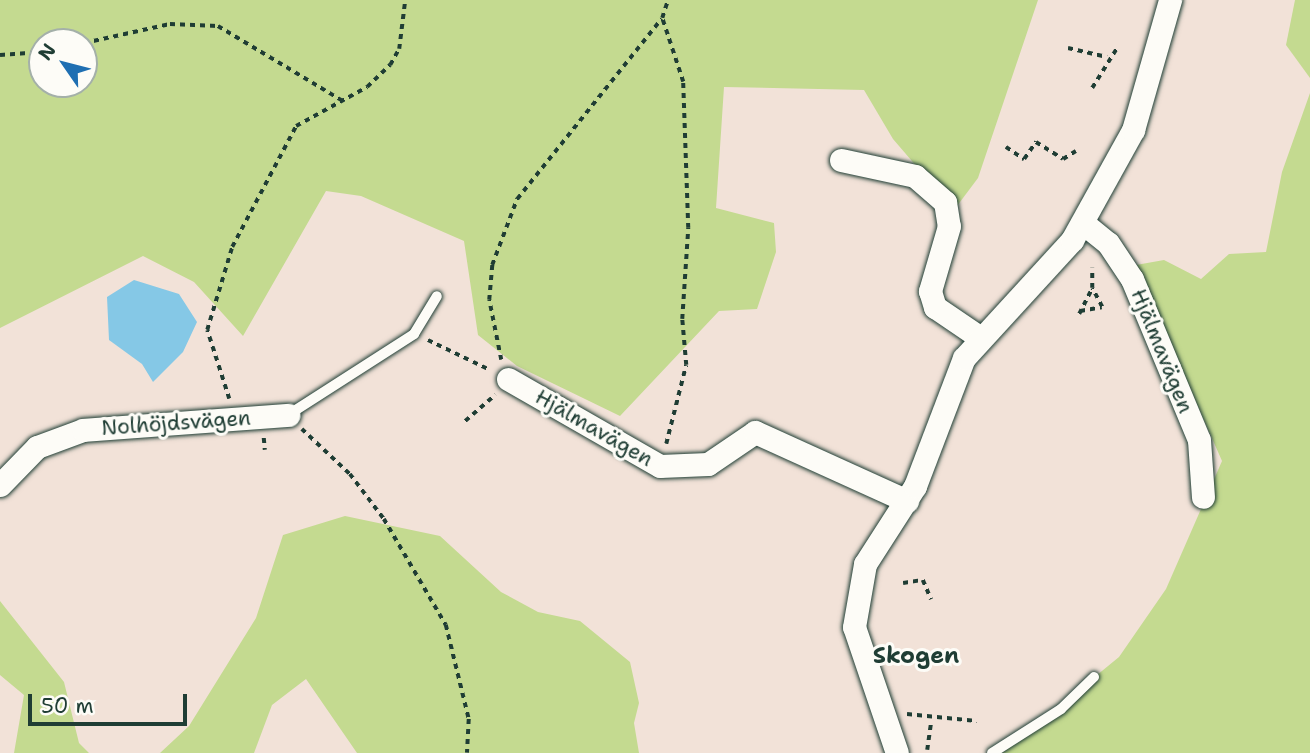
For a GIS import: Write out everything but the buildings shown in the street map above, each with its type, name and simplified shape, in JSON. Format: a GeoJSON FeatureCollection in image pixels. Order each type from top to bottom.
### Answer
{"type":"FeatureCollection","features":[{"type":"Feature","properties":{"kind":"street"},"geometry":{"type":"LineString","coordinates":[[897,753],[876,698],[854,627],[855,598],[874,547],[907,501],[964,358],[979,337],[1083,223],[1133,130],[1170,0]]}},
{"type":"Feature","properties":{"kind":"street"},"geometry":{"type":"LineString","coordinates":[[841,160],[915,176],[945,202],[948,226],[930,291],[935,307],[979,337]]}},
{"type":"Feature","properties":{"kind":"street","name":"Hjälmavägen"},"geometry":{"type":"LineString","coordinates":[[1083,223],[1108,243],[1132,279],[1199,440],[1203,497]]}},
{"type":"Feature","properties":{"kind":"street","name":"Hjälmavägen"},"geometry":{"type":"LineString","coordinates":[[508,379],[660,466],[709,464],[743,436],[768,434],[806,458],[907,501]]}},
{"type":"Feature","properties":{"kind":"street","name":"Nolhöjdsvägen"},"geometry":{"type":"LineString","coordinates":[[0,485],[37,447],[83,430],[288,415]]}},
{"type":"Feature","properties":{"kind":"lane"},"geometry":{"type":"LineString","coordinates":[[288,415],[414,334],[437,296]]}},
{"type":"Feature","properties":{"kind":"lane"},"geometry":{"type":"LineString","coordinates":[[992,753],[1060,709],[1094,677]]}},
{"type":"Feature","properties":{"kind":"path"},"geometry":{"type":"LineString","coordinates":[[232,419],[207,330],[232,247],[296,125],[343,101],[390,65],[405,0]]}},
{"type":"Feature","properties":{"kind":"path"},"geometry":{"type":"LineString","coordinates":[[508,379],[492,333],[489,300],[501,232],[516,199],[662,18],[668,0]]}},
{"type":"Feature","properties":{"kind":"path"},"geometry":{"type":"LineString","coordinates":[[660,466],[686,365],[682,319],[688,228],[681,175],[683,82],[662,18]]}},
{"type":"Feature","properties":{"kind":"path"},"geometry":{"type":"LineString","coordinates":[[98,40],[170,24],[218,26],[343,101]]}},
{"type":"Feature","properties":{"kind":"path"},"geometry":{"type":"LineString","coordinates":[[1068,48],[1108,58]]}},
{"type":"Feature","properties":{"kind":"path"},"geometry":{"type":"LineString","coordinates":[[1092,88],[1108,58],[1117,48]]}},
{"type":"Feature","properties":{"kind":"path"},"geometry":{"type":"LineString","coordinates":[[0,55],[28,53]]}},
{"type":"Feature","properties":{"kind":"path"},"geometry":{"type":"LineString","coordinates":[[1006,147],[1024,159],[1036,142],[1063,159],[1076,150]]}},
{"type":"Feature","properties":{"kind":"path"},"geometry":{"type":"LineString","coordinates":[[1092,289],[1102,307],[1080,312],[1092,289],[1093,268]]}},
{"type":"Feature","properties":{"kind":"path"},"geometry":{"type":"LineString","coordinates":[[414,334],[508,379]]}},
{"type":"Feature","properties":{"kind":"path"},"geometry":{"type":"LineString","coordinates":[[465,421],[508,379]]}},
{"type":"Feature","properties":{"kind":"path"},"geometry":{"type":"LineString","coordinates":[[288,415],[364,492],[446,625],[469,719],[467,753]]}},
{"type":"Feature","properties":{"kind":"path"},"geometry":{"type":"LineString","coordinates":[[903,583],[923,580],[931,599]]}},
{"type":"Feature","properties":{"kind":"path"},"geometry":{"type":"LineString","coordinates":[[876,698],[931,721],[978,721]]}},
{"type":"Feature","properties":{"kind":"path"},"geometry":{"type":"LineString","coordinates":[[927,750],[931,721]]}},
{"type":"Feature","properties":{"kind":"green space"},"geometry":{"type":"Polygon","coordinates":[[[0,0],[1038,0],[978,178],[954,210],[893,139],[864,90],[724,87],[716,208],[774,223],[776,252],[757,309],[719,311],[620,416],[517,366],[478,335],[464,241],[361,196],[326,191],[243,336],[194,282],[143,256],[0,328],[0,0]]]}},
{"type":"Feature","properties":{"kind":"green space"},"geometry":{"type":"Polygon","coordinates":[[[1295,0],[1310,0],[1310,78],[1286,45],[1295,0]]]}},
{"type":"Feature","properties":{"kind":"green space"},"geometry":{"type":"Polygon","coordinates":[[[1310,93],[1310,753],[1002,753],[1119,657],[1166,589],[1222,461],[1136,265],[1164,260],[1201,279],[1229,254],[1266,252],[1282,172],[1310,93]]]}},
{"type":"Feature","properties":{"kind":"green space"},"geometry":{"type":"Polygon","coordinates":[[[345,516],[440,536],[501,592],[538,612],[580,621],[630,662],[639,703],[634,723],[639,753],[357,753],[306,679],[272,705],[254,753],[160,753],[189,726],[256,618],[283,535],[345,516]]]}},
{"type":"Feature","properties":{"kind":"green space"},"geometry":{"type":"Polygon","coordinates":[[[0,601],[64,682],[79,743],[89,753],[14,753],[24,695],[0,675],[0,601]]]}},
{"type":"Feature","properties":{"kind":"water"},"geometry":{"type":"Polygon","coordinates":[[[134,280],[179,294],[197,322],[183,352],[153,382],[142,364],[109,340],[107,297],[134,280]]]}},
{"type":"Feature","properties":{"kind":"district","name":"Skogen"},"geometry":{"type":"Point","coordinates":[916,655]}}]}
